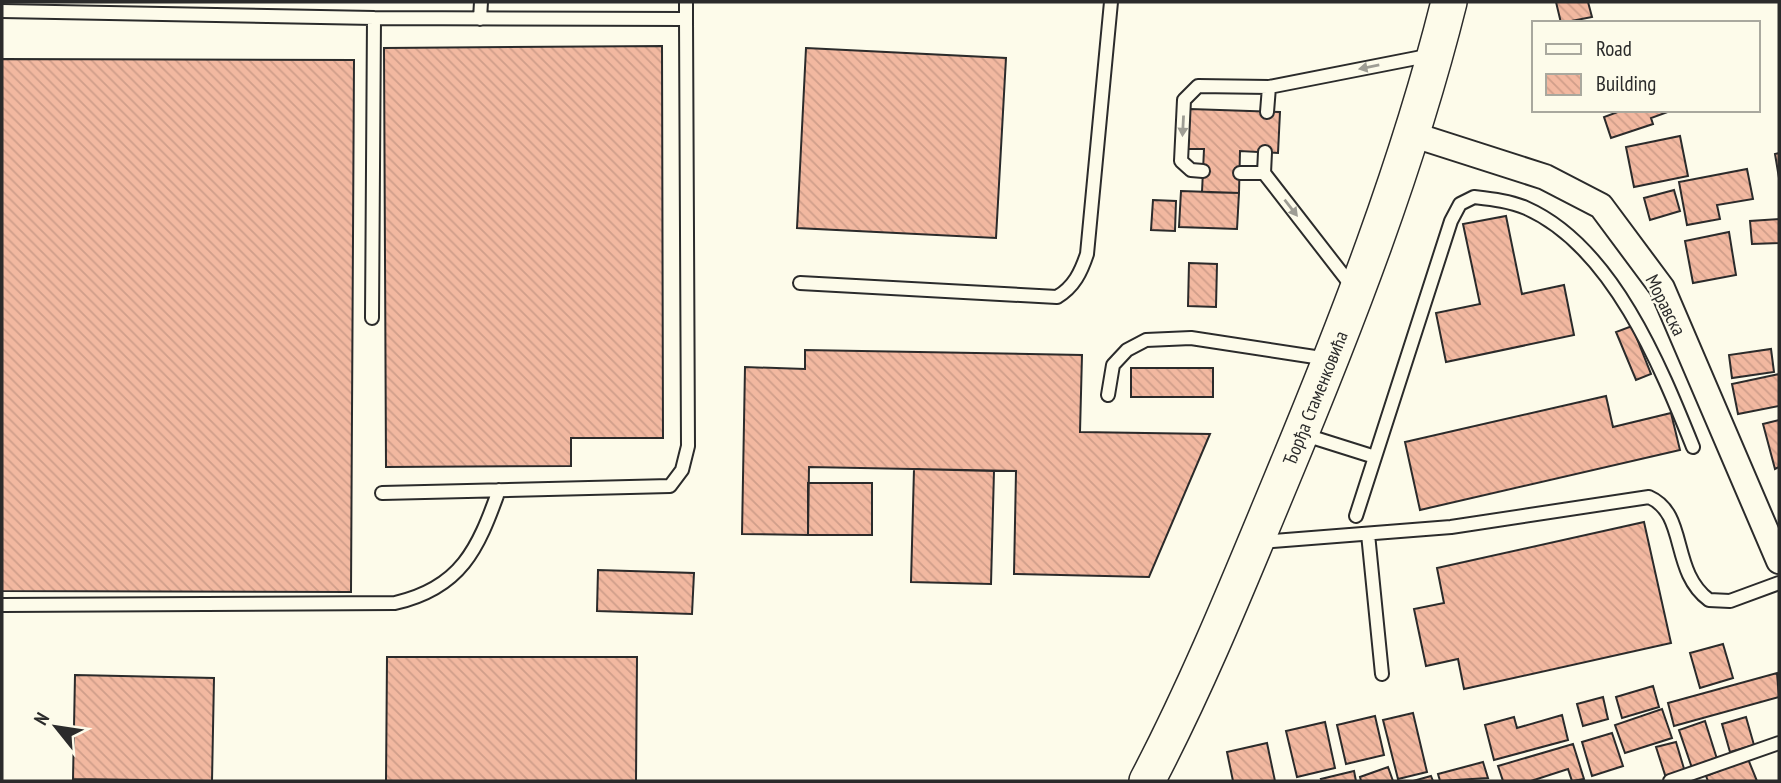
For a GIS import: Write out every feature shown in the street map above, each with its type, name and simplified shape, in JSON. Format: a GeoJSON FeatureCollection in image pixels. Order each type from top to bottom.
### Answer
{"type":"FeatureCollection","features":[{"type":"Feature","properties":{"kind":"street","name":"Ђорђа Стаменковића"},"geometry":{"type":"LineString","coordinates":[[1147,781],[1172,734],[1332,359],[1411,135],[1450,2]]}},
{"type":"Feature","properties":{"kind":"street","name":"Моравска"},"geometry":{"type":"LineString","coordinates":[[1411,135],[1545,177],[1601,206],[1662,288],[1779,561]]}},
{"type":"Feature","properties":{"kind":"lane"},"geometry":{"type":"LineString","coordinates":[[480,19],[481,2]]}},
{"type":"Feature","properties":{"kind":"lane"},"geometry":{"type":"LineString","coordinates":[[382,493],[670,486],[682,470],[688,446],[686,2]]}},
{"type":"Feature","properties":{"kind":"lane"},"geometry":{"type":"LineString","coordinates":[[800,283],[1057,297],[1068,290],[1080,274],[1087,254],[1111,2]]}},
{"type":"Feature","properties":{"kind":"lane"},"geometry":{"type":"LineString","coordinates":[[2,11],[108,8],[374,18],[686,19]]}},
{"type":"Feature","properties":{"kind":"lane"},"geometry":{"type":"LineString","coordinates":[[372,318],[374,18]]}},
{"type":"Feature","properties":{"kind":"lane"},"geometry":{"type":"LineString","coordinates":[[1203,171],[1191,170],[1181,161],[1187,94],[1198,86],[1269,87],[1436,54]]}},
{"type":"Feature","properties":{"kind":"lane"},"geometry":{"type":"LineString","coordinates":[[1267,112],[1269,87]]}},
{"type":"Feature","properties":{"kind":"lane"},"geometry":{"type":"LineString","coordinates":[[1265,152],[1264,173],[1356,291]]}},
{"type":"Feature","properties":{"kind":"lane"},"geometry":{"type":"LineString","coordinates":[[1240,173],[1264,173]]}},
{"type":"Feature","properties":{"kind":"lane"},"geometry":{"type":"LineString","coordinates":[[1356,516],[1451,221],[1460,204],[1474,197],[1526,208],[1570,236],[1624,300],[1657,359],[1693,447]]}},
{"type":"Feature","properties":{"kind":"lane"},"geometry":{"type":"LineString","coordinates":[[1108,394],[1113,365],[1127,351],[1146,340],[1191,338],[1332,359]]}},
{"type":"Feature","properties":{"kind":"lane"},"geometry":{"type":"LineString","coordinates":[[1301,434],[1375,457]]}},
{"type":"Feature","properties":{"kind":"lane"},"geometry":{"type":"LineString","coordinates":[[2,605],[395,603],[422,597],[447,583],[470,557],[485,530],[499,490]]}},
{"type":"Feature","properties":{"kind":"lane"},"geometry":{"type":"LineString","coordinates":[[1256,542],[1451,527],[1649,497],[1659,502],[1671,518],[1688,579],[1709,600],[1730,601],[1779,583]]}},
{"type":"Feature","properties":{"kind":"lane"},"geometry":{"type":"LineString","coordinates":[[1368,534],[1381,674]]}},
{"type":"Feature","properties":{"kind":"lane"},"geometry":{"type":"LineString","coordinates":[[1670,781],[1779,743]]}},
{"type":"Feature","properties":{"kind":"building"},"geometry":{"type":"Polygon","coordinates":[[[1556,2],[1588,2],[1592,17],[1561,21],[1556,2]]]}},
{"type":"Feature","properties":{"kind":"building"},"geometry":{"type":"Polygon","coordinates":[[[662,46],[663,438],[571,438],[571,466],[386,467],[384,48],[662,46]]]}},
{"type":"Feature","properties":{"kind":"building"},"geometry":{"type":"Polygon","coordinates":[[[806,48],[1006,58],[996,238],[797,228],[806,48]]]}},
{"type":"Feature","properties":{"kind":"building"},"geometry":{"type":"Polygon","coordinates":[[[2,59],[354,60],[351,592],[2,591],[2,59]]]}},
{"type":"Feature","properties":{"kind":"building"},"geometry":{"type":"Polygon","coordinates":[[[1190,109],[1280,112],[1278,153],[1240,151],[1239,193],[1202,192],[1204,149],[1188,149],[1190,109]]]}},
{"type":"Feature","properties":{"kind":"building"},"geometry":{"type":"Polygon","coordinates":[[[1618,112],[1668,112],[1651,118],[1653,124],[1611,138],[1604,117],[1618,112]]]}},
{"type":"Feature","properties":{"kind":"building"},"geometry":{"type":"Polygon","coordinates":[[[1680,136],[1688,176],[1634,187],[1626,147],[1680,136]]]}},
{"type":"Feature","properties":{"kind":"building"},"geometry":{"type":"Polygon","coordinates":[[[1779,153],[1779,178],[1775,154],[1779,153]]]}},
{"type":"Feature","properties":{"kind":"building"},"geometry":{"type":"Polygon","coordinates":[[[1747,169],[1753,199],[1717,205],[1720,219],[1687,225],[1679,182],[1747,169]]]}},
{"type":"Feature","properties":{"kind":"building"},"geometry":{"type":"Polygon","coordinates":[[[1674,190],[1680,211],[1650,220],[1644,198],[1674,190]]]}},
{"type":"Feature","properties":{"kind":"building"},"geometry":{"type":"Polygon","coordinates":[[[1181,191],[1239,193],[1237,229],[1179,227],[1181,191]]]}},
{"type":"Feature","properties":{"kind":"building"},"geometry":{"type":"Polygon","coordinates":[[[1153,200],[1176,201],[1175,231],[1151,230],[1153,200]]]}},
{"type":"Feature","properties":{"kind":"building"},"geometry":{"type":"Polygon","coordinates":[[[1506,216],[1522,294],[1564,285],[1574,335],[1446,362],[1436,313],[1480,304],[1463,224],[1506,216]]]}},
{"type":"Feature","properties":{"kind":"building"},"geometry":{"type":"Polygon","coordinates":[[[1779,219],[1779,243],[1752,244],[1750,221],[1779,219]]]}},
{"type":"Feature","properties":{"kind":"building"},"geometry":{"type":"Polygon","coordinates":[[[1729,232],[1736,275],[1693,283],[1685,241],[1729,232]]]}},
{"type":"Feature","properties":{"kind":"building"},"geometry":{"type":"Polygon","coordinates":[[[1189,263],[1217,264],[1216,307],[1188,306],[1189,263]]]}},
{"type":"Feature","properties":{"kind":"building"},"geometry":{"type":"Polygon","coordinates":[[[1632,326],[1651,374],[1636,380],[1616,332],[1632,326]]]}},
{"type":"Feature","properties":{"kind":"building"},"geometry":{"type":"Polygon","coordinates":[[[1771,349],[1774,372],[1732,378],[1729,355],[1771,349]]]}},
{"type":"Feature","properties":{"kind":"building"},"geometry":{"type":"Polygon","coordinates":[[[805,350],[1082,355],[1080,432],[1210,434],[1149,577],[1014,574],[1016,471],[809,467],[808,535],[742,534],[745,367],[805,369],[805,350]]]}},
{"type":"Feature","properties":{"kind":"building"},"geometry":{"type":"Polygon","coordinates":[[[1131,368],[1213,368],[1213,397],[1131,397],[1131,368]]]}},
{"type":"Feature","properties":{"kind":"building"},"geometry":{"type":"Polygon","coordinates":[[[1779,374],[1779,406],[1738,414],[1732,384],[1779,374]]]}},
{"type":"Feature","properties":{"kind":"building"},"geometry":{"type":"Polygon","coordinates":[[[1606,396],[1613,427],[1671,413],[1680,450],[1420,510],[1405,442],[1606,396]]]}},
{"type":"Feature","properties":{"kind":"building"},"geometry":{"type":"Polygon","coordinates":[[[1779,420],[1779,467],[1775,469],[1763,424],[1779,420]]]}},
{"type":"Feature","properties":{"kind":"building"},"geometry":{"type":"Polygon","coordinates":[[[914,469],[994,471],[991,584],[911,582],[914,469]]]}},
{"type":"Feature","properties":{"kind":"building"},"geometry":{"type":"Polygon","coordinates":[[[808,483],[872,483],[872,535],[808,535],[808,483]]]}},
{"type":"Feature","properties":{"kind":"building"},"geometry":{"type":"Polygon","coordinates":[[[1644,522],[1671,643],[1464,689],[1458,659],[1426,666],[1414,609],[1444,603],[1437,568],[1644,522]]]}},
{"type":"Feature","properties":{"kind":"building"},"geometry":{"type":"Polygon","coordinates":[[[598,570],[694,573],[692,614],[597,611],[598,570]]]}},
{"type":"Feature","properties":{"kind":"building"},"geometry":{"type":"Polygon","coordinates":[[[1723,644],[1733,678],[1700,688],[1690,653],[1723,644]]]}},
{"type":"Feature","properties":{"kind":"building"},"geometry":{"type":"Polygon","coordinates":[[[387,657],[637,657],[636,781],[386,781],[387,657]]]}},
{"type":"Feature","properties":{"kind":"building"},"geometry":{"type":"Polygon","coordinates":[[[1777,673],[1779,697],[1674,726],[1668,703],[1777,673]]]}},
{"type":"Feature","properties":{"kind":"building"},"geometry":{"type":"Polygon","coordinates":[[[75,675],[214,678],[212,781],[73,779],[75,675]]]}},
{"type":"Feature","properties":{"kind":"building"},"geometry":{"type":"Polygon","coordinates":[[[1653,686],[1659,707],[1622,718],[1616,697],[1653,686]]]}},
{"type":"Feature","properties":{"kind":"building"},"geometry":{"type":"Polygon","coordinates":[[[1603,697],[1608,719],[1583,726],[1577,704],[1603,697]]]}},
{"type":"Feature","properties":{"kind":"building"},"geometry":{"type":"Polygon","coordinates":[[[1662,709],[1672,738],[1625,753],[1615,725],[1662,709]]]}},
{"type":"Feature","properties":{"kind":"building"},"geometry":{"type":"Polygon","coordinates":[[[1413,713],[1427,772],[1398,779],[1383,720],[1413,713]]]}},
{"type":"Feature","properties":{"kind":"building"},"geometry":{"type":"Polygon","coordinates":[[[1562,715],[1568,740],[1494,760],[1485,725],[1514,717],[1517,728],[1562,715]]]}},
{"type":"Feature","properties":{"kind":"building"},"geometry":{"type":"Polygon","coordinates":[[[1375,716],[1384,755],[1346,764],[1337,725],[1375,716]]]}},
{"type":"Feature","properties":{"kind":"building"},"geometry":{"type":"Polygon","coordinates":[[[1746,717],[1754,745],[1730,752],[1722,724],[1746,717]]]}},
{"type":"Feature","properties":{"kind":"building"},"geometry":{"type":"Polygon","coordinates":[[[1705,721],[1717,759],[1692,768],[1679,730],[1705,721]]]}},
{"type":"Feature","properties":{"kind":"building"},"geometry":{"type":"Polygon","coordinates":[[[1325,722],[1335,768],[1297,777],[1286,731],[1325,722]]]}},
{"type":"Feature","properties":{"kind":"building"},"geometry":{"type":"Polygon","coordinates":[[[1612,733],[1623,766],[1592,776],[1582,742],[1612,733]]]}},
{"type":"Feature","properties":{"kind":"building"},"geometry":{"type":"Polygon","coordinates":[[[1676,742],[1685,772],[1666,778],[1656,747],[1676,742]]]}},
{"type":"Feature","properties":{"kind":"building"},"geometry":{"type":"Polygon","coordinates":[[[1267,743],[1275,781],[1233,781],[1227,752],[1267,743]]]}},
{"type":"Feature","properties":{"kind":"building"},"geometry":{"type":"Polygon","coordinates":[[[1573,744],[1584,779],[1572,781],[1568,769],[1531,781],[1503,781],[1498,766],[1573,744]]]}},
{"type":"Feature","properties":{"kind":"building"},"geometry":{"type":"Polygon","coordinates":[[[1748,759],[1757,781],[1708,781],[1706,776],[1748,759]]]}},
{"type":"Feature","properties":{"kind":"building"},"geometry":{"type":"Polygon","coordinates":[[[1483,762],[1488,778],[1440,781],[1438,774],[1483,762]]]}},
{"type":"Feature","properties":{"kind":"building"},"geometry":{"type":"Polygon","coordinates":[[[1388,767],[1393,781],[1361,781],[1360,777],[1388,767]]]}},
{"type":"Feature","properties":{"kind":"building"},"geometry":{"type":"Polygon","coordinates":[[[1354,771],[1356,781],[1321,779],[1354,771]]]}},
{"type":"Feature","properties":{"kind":"building"},"geometry":{"type":"Polygon","coordinates":[[[1431,776],[1433,781],[1413,781],[1431,776]]]}}]}
